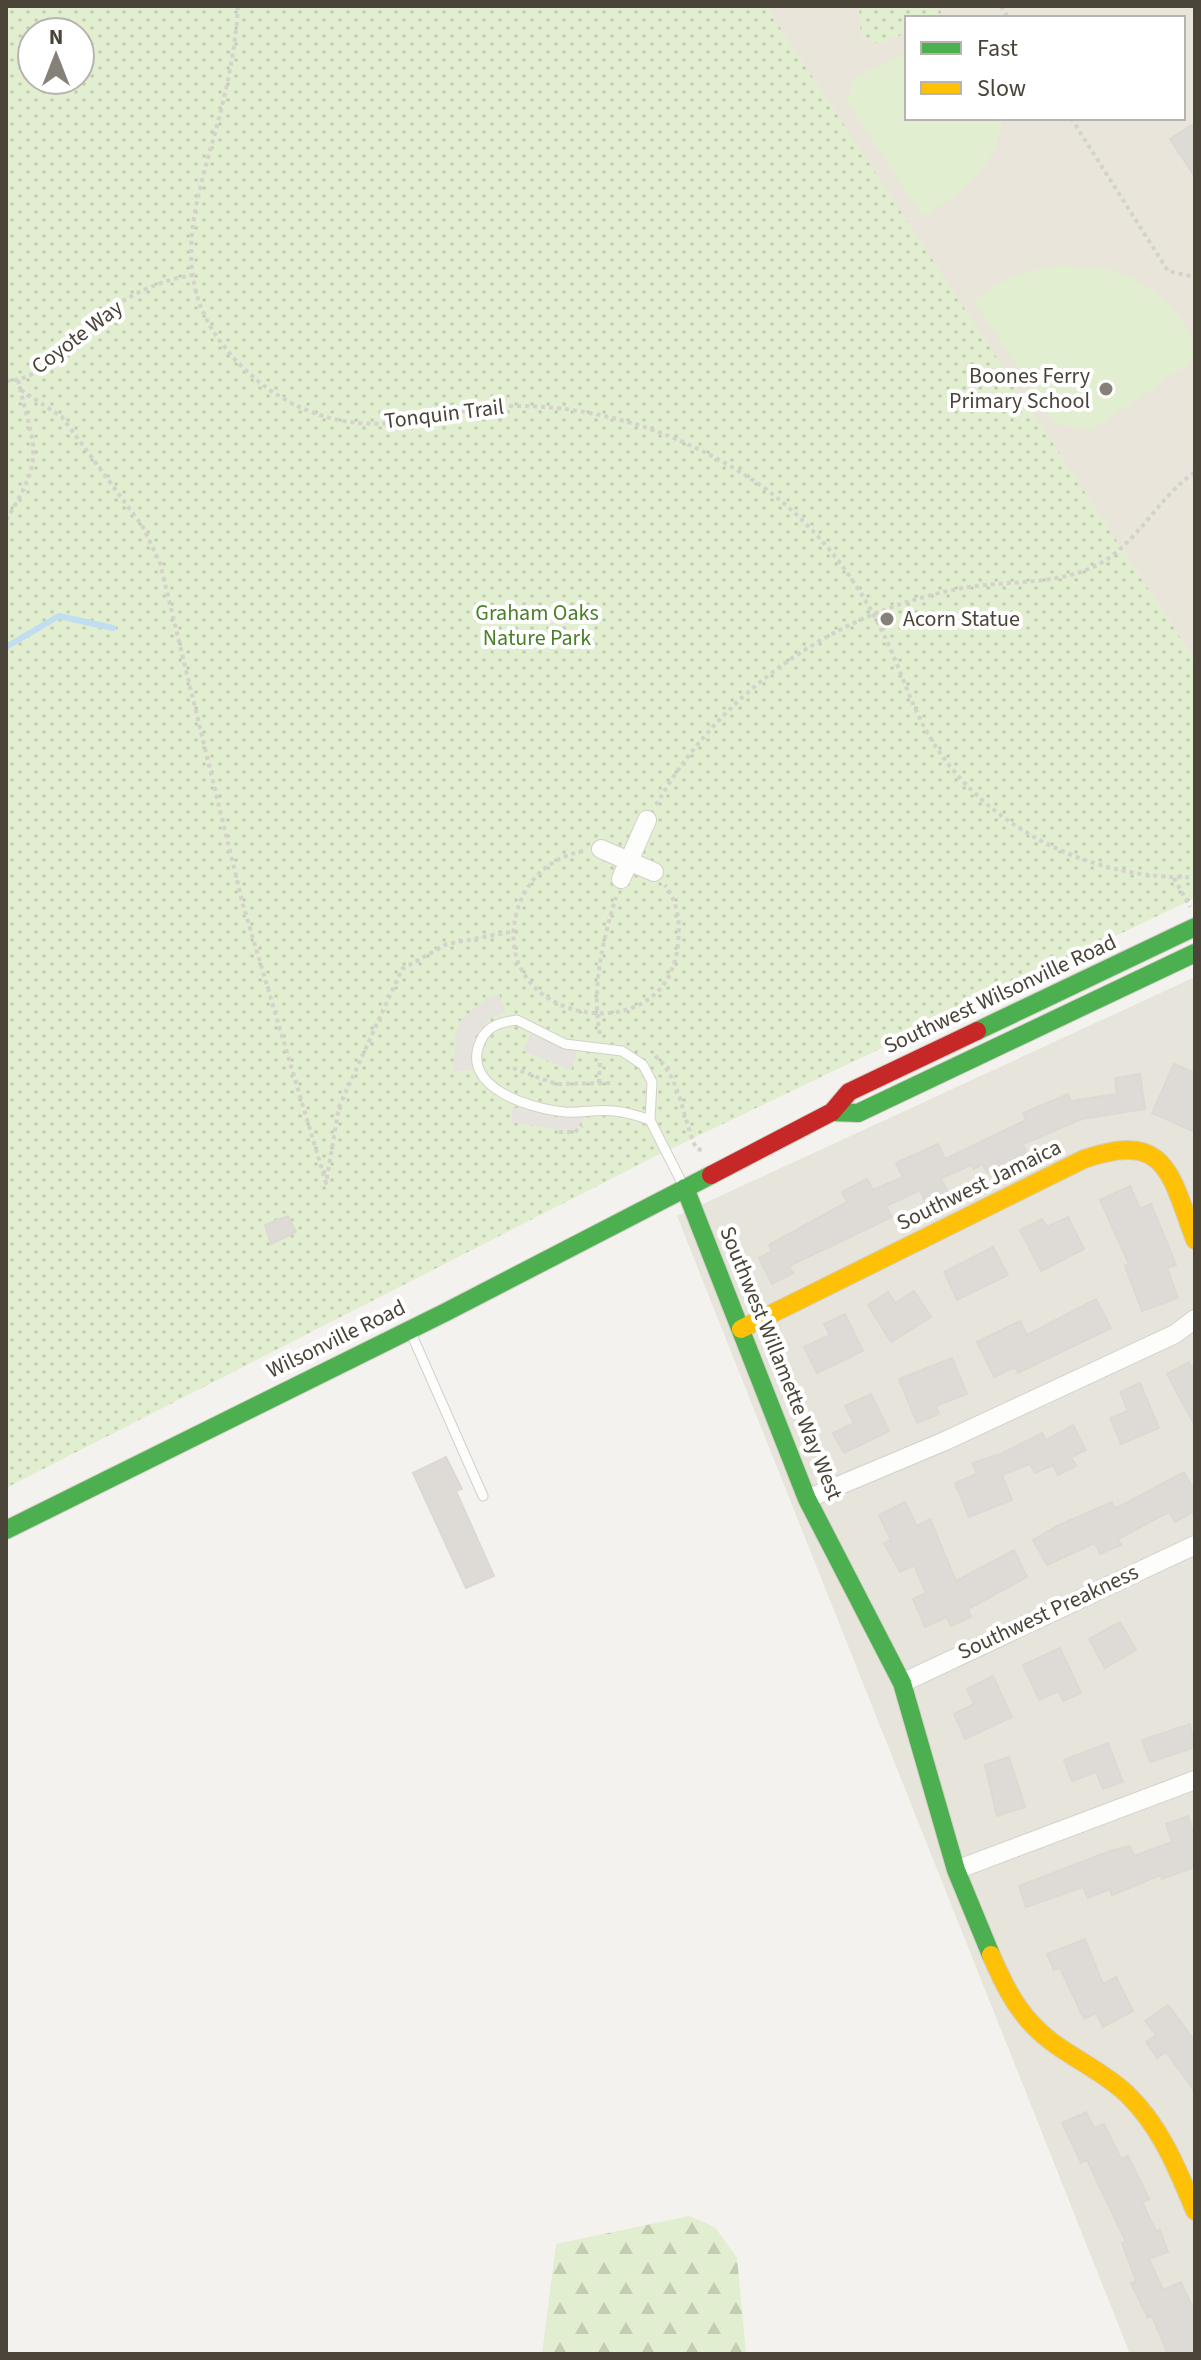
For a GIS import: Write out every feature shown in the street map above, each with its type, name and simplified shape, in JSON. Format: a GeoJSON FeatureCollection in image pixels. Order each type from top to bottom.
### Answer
{"type":"FeatureCollection","features":[{"type":"Feature","properties":{"kind":"main road","name":"Southwest Wilsonville Road"},"geometry":{"type":"LineString","coordinates":[[685,1188],[832,1112],[849,1092],[1195,927]]}},
{"type":"Feature","properties":{"kind":"main road","name":"Southwest Wilsonville Road"},"geometry":{"type":"LineString","coordinates":[[832,1112],[858,1113],[1195,953]]}},
{"type":"Feature","properties":{"kind":"main road","name":"Southwest Jamaica"},"geometry":{"type":"LineString","coordinates":[[741,1329],[1084,1159],[1118,1146],[1137,1146],[1155,1155],[1168,1172],[1195,1240]]}},
{"type":"Feature","properties":{"kind":"main road","name":"Southwest Willamette Way West"},"geometry":{"type":"LineString","coordinates":[[685,1188],[807,1499],[902,1683],[956,1870],[1007,1992],[1033,2026],[1125,2092],[1151,2120],[1172,2155],[1195,2211]]}},
{"type":"Feature","properties":{"kind":"main road","name":"Wilsonville Road"},"geometry":{"type":"LineString","coordinates":[[6,1530],[410,1330],[685,1188]]}},
{"type":"Feature","properties":{"kind":"street"},"geometry":{"type":"LineString","coordinates":[[621,879],[647,820]]}},
{"type":"Feature","properties":{"kind":"street"},"geometry":{"type":"LineString","coordinates":[[601,849],[654,872]]}},
{"type":"Feature","properties":{"kind":"street"},"geometry":{"type":"LineString","coordinates":[[807,1499],[945,1441],[1175,1334],[1195,1319]]}},
{"type":"Feature","properties":{"kind":"street","name":"Southwest Preakness"},"geometry":{"type":"LineString","coordinates":[[902,1683],[1195,1545]]}},
{"type":"Feature","properties":{"kind":"street"},"geometry":{"type":"LineString","coordinates":[[956,1870],[1195,1780]]}},
{"type":"Feature","properties":{"kind":"lane"},"geometry":{"type":"LineString","coordinates":[[650,1120],[619,1112],[545,1109],[512,1098],[483,1075],[477,1052],[482,1037],[494,1026],[517,1020],[565,1044],[630,1054],[643,1065],[652,1082],[650,1120],[685,1188]]}},
{"type":"Feature","properties":{"kind":"lane"},"geometry":{"type":"LineString","coordinates":[[410,1330],[483,1496]]}},
{"type":"Feature","properties":{"kind":"path","name":"Tonquin Trail"},"geometry":{"type":"LineString","coordinates":[[238,6],[221,113],[195,202],[190,246],[193,275],[205,312],[221,342],[250,377],[277,397],[308,412],[352,423],[397,423],[453,411],[522,406],[590,412],[656,430],[704,450],[776,497],[857,583],[927,732],[943,756],[992,809],[1054,848],[1109,868],[1174,878],[1195,877]]}},
{"type":"Feature","properties":{"kind":"path"},"geometry":{"type":"LineString","coordinates":[[1072,120],[1168,271],[1195,277]]}},
{"type":"Feature","properties":{"kind":"path","name":"Coyote Way"},"geometry":{"type":"LineString","coordinates":[[6,381],[18,380],[48,365],[100,317],[138,292],[193,275]]}},
{"type":"Feature","properties":{"kind":"path"},"geometry":{"type":"LineString","coordinates":[[6,520],[26,488],[36,461],[18,380]]}},
{"type":"Feature","properties":{"kind":"path"},"geometry":{"type":"LineString","coordinates":[[21,390],[62,417],[143,527],[160,563],[243,905],[326,1183],[339,1107],[402,969],[447,944],[515,931]]}},
{"type":"Feature","properties":{"kind":"path"},"geometry":{"type":"LineString","coordinates":[[647,820],[703,738],[727,711],[797,654],[873,614],[945,591],[1044,580],[1098,564],[1122,549],[1160,504],[1195,472]]}},
{"type":"Feature","properties":{"kind":"path"},"geometry":{"type":"LineString","coordinates":[[601,849],[568,854],[536,875],[522,896],[515,931],[523,970],[532,985],[557,1005],[597,1016],[625,1010],[645,1001],[672,968],[678,951],[680,925],[670,891],[654,872]]}},
{"type":"Feature","properties":{"kind":"path"},"geometry":{"type":"LineString","coordinates":[[1174,878],[1195,916]]}},
{"type":"Feature","properties":{"kind":"path"},"geometry":{"type":"LineString","coordinates":[[601,1036],[597,1016],[600,967],[621,879]]}},
{"type":"Feature","properties":{"kind":"path"},"geometry":{"type":"LineString","coordinates":[[599,1083],[600,1061]]}},
{"type":"Feature","properties":{"kind":"path"},"geometry":{"type":"LineString","coordinates":[[513,1068],[550,1083],[612,1083]]}},
{"type":"Feature","properties":{"kind":"path"},"geometry":{"type":"LineString","coordinates":[[559,1132],[575,1132],[585,1122]]}},
{"type":"Feature","properties":{"kind":"shaded area","name":"Boones Ferry Primary School"},"geometry":{"type":"Polygon","coordinates":[[[766,6],[1195,6],[1195,660],[818,87],[766,6]]]}},
{"type":"Feature","properties":{"kind":"shaded area"},"geometry":{"type":"Polygon","coordinates":[[[1195,977],[1195,2354],[1130,2354],[677,1216],[1195,977]]]}},
{"type":"Feature","properties":{"kind":"shaded area"},"geometry":{"type":"Polygon","coordinates":[[[499,994],[505,1012],[489,1019],[473,1040],[472,1070],[454,1071],[455,1035],[460,1021],[485,999],[499,994]]]}},
{"type":"Feature","properties":{"kind":"shaded area"},"geometry":{"type":"Polygon","coordinates":[[[530,1034],[577,1052],[571,1070],[523,1051],[530,1034]]]}},
{"type":"Feature","properties":{"kind":"shaded area"},"geometry":{"type":"Polygon","coordinates":[[[512,1107],[553,1117],[584,1118],[575,1130],[554,1129],[512,1122],[512,1107]]]}},
{"type":"Feature","properties":{"kind":"green space","name":"Graham Oaks Nature Park"},"geometry":{"type":"Polygon","coordinates":[[[6,6],[766,6],[1195,660],[1195,898],[654,1157],[6,1488],[6,6]]]}},
{"type":"Feature","properties":{"kind":"green space"},"geometry":{"type":"Polygon","coordinates":[[[859,6],[939,6],[942,16],[905,16],[905,34],[879,44],[861,36],[859,6]]]}},
{"type":"Feature","properties":{"kind":"green space"},"geometry":{"type":"Polygon","coordinates":[[[905,53],[905,120],[1003,120],[994,151],[963,188],[922,216],[847,102],[853,78],[905,53]]]}},
{"type":"Feature","properties":{"kind":"green space"},"geometry":{"type":"Polygon","coordinates":[[[1056,265],[1100,268],[1133,279],[1164,299],[1176,312],[1193,342],[1195,359],[1090,431],[1054,423],[973,300],[1012,276],[1056,265]]]}},
{"type":"Feature","properties":{"kind":"green space"},"geometry":{"type":"Polygon","coordinates":[[[689,2216],[715,2227],[737,2258],[746,2354],[542,2354],[556,2244],[689,2216]]]}},
{"type":"Feature","properties":{"kind":"building"},"geometry":{"type":"Polygon","coordinates":[[[1195,123],[1195,177],[1170,139],[1195,123]]]}},
{"type":"Feature","properties":{"kind":"building"},"geometry":{"type":"Polygon","coordinates":[[[1174,1064],[1195,1073],[1195,1132],[1152,1113],[1174,1064]]]}},
{"type":"Feature","properties":{"kind":"building"},"geometry":{"type":"Polygon","coordinates":[[[1140,1074],[1145,1109],[1082,1119],[1023,1144],[1027,1153],[987,1173],[983,1164],[974,1169],[972,1165],[941,1178],[950,1198],[928,1208],[920,1190],[886,1206],[892,1217],[789,1266],[793,1273],[772,1284],[759,1258],[772,1251],[769,1245],[847,1202],[842,1192],[867,1179],[873,1190],[903,1177],[896,1163],[938,1144],[945,1159],[1026,1120],[1023,1113],[1068,1094],[1071,1101],[1117,1094],[1115,1078],[1140,1074]]]}},
{"type":"Feature","properties":{"kind":"building"},"geometry":{"type":"Polygon","coordinates":[[[1130,1186],[1140,1209],[1151,1204],[1176,1265],[1167,1268],[1178,1298],[1142,1311],[1125,1266],[1129,1264],[1100,1200],[1130,1186]]]}},
{"type":"Feature","properties":{"kind":"building"},"geometry":{"type":"Polygon","coordinates":[[[288,1216],[296,1232],[271,1244],[265,1225],[288,1216]]]}},
{"type":"Feature","properties":{"kind":"building"},"geometry":{"type":"Polygon","coordinates":[[[1068,1217],[1084,1249],[1041,1271],[1020,1230],[1042,1219],[1047,1227],[1068,1217]]]}},
{"type":"Feature","properties":{"kind":"building"},"geometry":{"type":"Polygon","coordinates":[[[993,1247],[1008,1275],[957,1300],[944,1272],[993,1247]]]}},
{"type":"Feature","properties":{"kind":"building"},"geometry":{"type":"Polygon","coordinates":[[[914,1291],[931,1317],[891,1342],[868,1305],[888,1292],[895,1303],[914,1291]]]}},
{"type":"Feature","properties":{"kind":"building"},"geometry":{"type":"Polygon","coordinates":[[[1096,1299],[1111,1328],[1018,1373],[1015,1367],[994,1377],[977,1342],[1020,1321],[1027,1335],[1096,1299]]]}},
{"type":"Feature","properties":{"kind":"building"},"geometry":{"type":"Polygon","coordinates":[[[845,1314],[863,1351],[817,1373],[804,1347],[830,1335],[824,1324],[845,1314]]]}},
{"type":"Feature","properties":{"kind":"building"},"geometry":{"type":"Polygon","coordinates":[[[952,1358],[967,1394],[936,1406],[939,1414],[917,1423],[899,1379],[952,1358]]]}},
{"type":"Feature","properties":{"kind":"building"},"geometry":{"type":"Polygon","coordinates":[[[1189,1362],[1195,1373],[1195,1426],[1167,1374],[1189,1362]]]}},
{"type":"Feature","properties":{"kind":"building"},"geometry":{"type":"Polygon","coordinates":[[[1140,1383],[1159,1428],[1121,1444],[1110,1418],[1128,1411],[1120,1392],[1140,1383]]]}},
{"type":"Feature","properties":{"kind":"building"},"geometry":{"type":"Polygon","coordinates":[[[871,1394],[889,1431],[844,1453],[833,1433],[854,1423],[845,1406],[871,1394]]]}},
{"type":"Feature","properties":{"kind":"building"},"geometry":{"type":"Polygon","coordinates":[[[1073,1425],[1086,1450],[1071,1457],[1076,1466],[1058,1475],[1053,1465],[1035,1473],[1030,1464],[1002,1475],[1012,1500],[969,1517],[955,1483],[977,1474],[972,1463],[1001,1454],[1042,1433],[1046,1440],[1073,1425]]]}},
{"type":"Feature","properties":{"kind":"building"},"geometry":{"type":"Polygon","coordinates":[[[446,1457],[462,1489],[456,1491],[494,1576],[466,1588],[413,1473],[446,1457]]]}},
{"type":"Feature","properties":{"kind":"building"},"geometry":{"type":"Polygon","coordinates":[[[1184,1472],[1195,1492],[1195,1511],[1175,1522],[1169,1512],[1118,1539],[1121,1545],[1100,1554],[1095,1543],[1047,1565],[1033,1540],[1112,1502],[1115,1509],[1184,1472]]]}},
{"type":"Feature","properties":{"kind":"building"},"geometry":{"type":"Polygon","coordinates":[[[905,1502],[917,1526],[930,1519],[956,1581],[1014,1550],[1027,1577],[968,1609],[971,1617],[951,1626],[947,1617],[925,1627],[913,1599],[926,1593],[914,1565],[900,1572],[884,1543],[891,1540],[879,1515],[905,1502]]]}},
{"type":"Feature","properties":{"kind":"building"},"geometry":{"type":"Polygon","coordinates":[[[1120,1622],[1136,1650],[1105,1668],[1089,1639],[1120,1622]]]}},
{"type":"Feature","properties":{"kind":"building"},"geometry":{"type":"Polygon","coordinates":[[[1060,1648],[1081,1693],[1063,1701],[1059,1691],[1039,1700],[1023,1665],[1060,1648]]]}},
{"type":"Feature","properties":{"kind":"building"},"geometry":{"type":"Polygon","coordinates":[[[993,1676],[1012,1717],[965,1739],[954,1714],[974,1704],[967,1689],[993,1676]]]}},
{"type":"Feature","properties":{"kind":"building"},"geometry":{"type":"Polygon","coordinates":[[[1190,1724],[1195,1747],[1150,1762],[1142,1740],[1190,1724]]]}},
{"type":"Feature","properties":{"kind":"building"},"geometry":{"type":"Polygon","coordinates":[[[1108,1743],[1123,1782],[1103,1789],[1096,1772],[1072,1781],[1064,1760],[1108,1743]]]}},
{"type":"Feature","properties":{"kind":"building"},"geometry":{"type":"Polygon","coordinates":[[[1009,1757],[1025,1807],[997,1816],[985,1765],[1009,1757]]]}},
{"type":"Feature","properties":{"kind":"building"},"geometry":{"type":"Polygon","coordinates":[[[1188,1816],[1195,1836],[1195,1867],[1162,1879],[1161,1875],[1112,1895],[1110,1889],[1088,1898],[1083,1887],[1026,1907],[1019,1886],[1110,1851],[1130,1846],[1134,1856],[1172,1842],[1166,1824],[1188,1816]]]}},
{"type":"Feature","properties":{"kind":"building"},"geometry":{"type":"Polygon","coordinates":[[[1085,1939],[1103,1984],[1116,1977],[1133,2011],[1103,2027],[1096,2013],[1084,2019],[1060,1968],[1054,1970],[1047,1954],[1085,1939]]]}},
{"type":"Feature","properties":{"kind":"building"},"geometry":{"type":"Polygon","coordinates":[[[1168,2005],[1195,2041],[1195,2092],[1166,2052],[1157,2058],[1146,2042],[1156,2035],[1145,2021],[1168,2005]]]}},
{"type":"Feature","properties":{"kind":"building"},"geometry":{"type":"Polygon","coordinates":[[[1086,2112],[1094,2128],[1104,2124],[1121,2159],[1128,2156],[1149,2199],[1142,2202],[1156,2231],[1160,2230],[1168,2252],[1149,2259],[1163,2290],[1181,2282],[1195,2313],[1195,2354],[1168,2354],[1152,2316],[1148,2318],[1131,2283],[1136,2281],[1122,2243],[1126,2242],[1087,2160],[1081,2163],[1062,2123],[1086,2112]]]}},
{"type":"Feature","properties":{"kind":"waterway"},"geometry":{"type":"LineString","coordinates":[[6,647],[59,616],[113,628]]}},
{"type":"Feature","properties":{"kind":"traffic: fast"},"geometry":{"type":"LineString","coordinates":[[977,1031],[1195,927]]}},
{"type":"Feature","properties":{"kind":"traffic: fast"},"geometry":{"type":"LineString","coordinates":[[832,1112],[858,1113],[1195,953]]}},
{"type":"Feature","properties":{"kind":"traffic: fast"},"geometry":{"type":"LineString","coordinates":[[6,1530],[446,1312],[711,1175]]}},
{"type":"Feature","properties":{"kind":"traffic: fast"},"geometry":{"type":"LineString","coordinates":[[685,1188],[807,1499],[902,1683],[956,1870],[991,1955]]}},
{"type":"Feature","properties":{"kind":"traffic: slow"},"geometry":{"type":"LineString","coordinates":[[741,1329],[1084,1159],[1112,1151],[1133,1150],[1149,1154],[1161,1164],[1179,1195],[1195,1240]]}},
{"type":"Feature","properties":{"kind":"traffic: slow"},"geometry":{"type":"LineString","coordinates":[[991,1955],[1014,2000],[1032,2024],[1054,2043],[1116,2084],[1139,2107],[1167,2149],[1195,2211]]}},
{"type":"Feature","properties":{"kind":"traffic: jam"},"geometry":{"type":"LineString","coordinates":[[711,1175],[832,1112],[849,1092],[977,1031]]}},
{"type":"Feature","properties":{"kind":"place","name":"Boones Ferry Primary School"},"geometry":{"type":"Point","coordinates":[1106,389]}},
{"type":"Feature","properties":{"kind":"place","name":"Acorn Statue"},"geometry":{"type":"Point","coordinates":[887,619]}}]}
